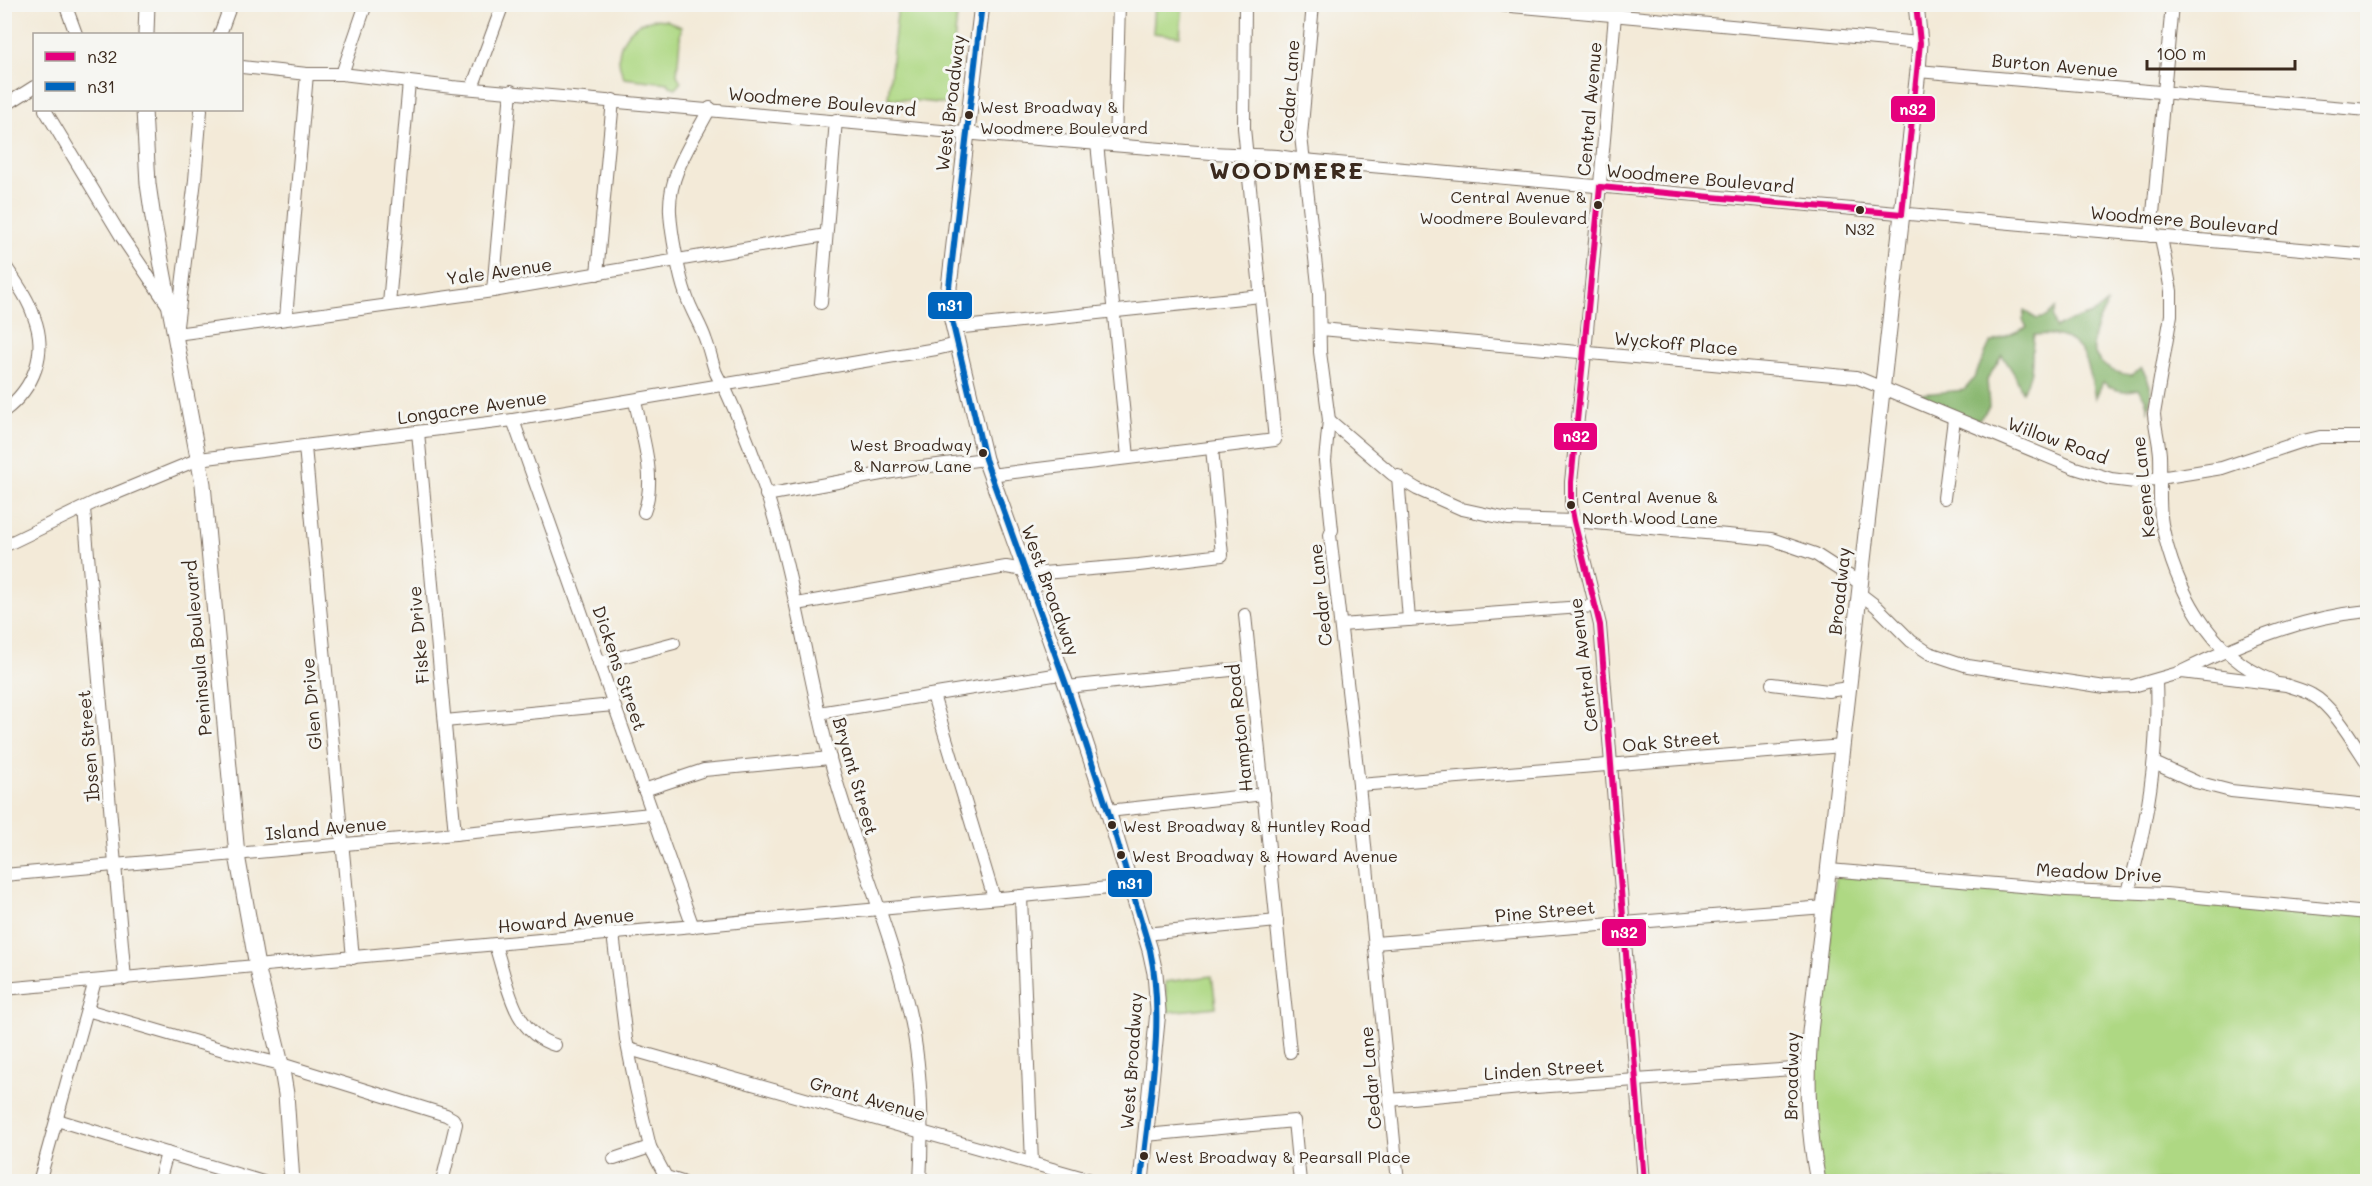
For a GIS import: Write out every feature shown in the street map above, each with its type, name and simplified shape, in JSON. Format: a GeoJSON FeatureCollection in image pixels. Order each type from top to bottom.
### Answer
{"type":"FeatureCollection","features":[{"type":"Feature","properties":{"kind":"main road"},"geometry":{"type":"LineString","coordinates":[[146,33],[147,4]]}},
{"type":"Feature","properties":{"kind":"main road","name":"West Broadway"},"geometry":{"type":"LineString","coordinates":[[982,4],[949,287],[950,312],[984,459],[1108,811],[1155,973],[1158,1011],[1142,1182]]}},
{"type":"Feature","properties":{"kind":"main road","name":"Broadway"},"geometry":{"type":"LineString","coordinates":[[1818,1182],[1808,1109],[1808,1068],[1859,588],[1918,71],[1920,43],[1916,4]]}},
{"type":"Feature","properties":{"kind":"main road","name":"Peninsula Boulevard"},"geometry":{"type":"LineString","coordinates":[[144,111],[150,195],[199,459],[237,855],[257,966],[281,1064],[289,1128],[292,1182]]}},
{"type":"Feature","properties":{"kind":"street"},"geometry":{"type":"LineString","coordinates":[[65,4],[76,33]]}},
{"type":"Feature","properties":{"kind":"street"},"geometry":{"type":"LineString","coordinates":[[220,33],[231,4]]}},
{"type":"Feature","properties":{"kind":"street"},"geometry":{"type":"LineString","coordinates":[[342,74],[366,4]]}},
{"type":"Feature","properties":{"kind":"street"},"geometry":{"type":"LineString","coordinates":[[472,88],[503,4]]}},
{"type":"Feature","properties":{"kind":"street"},"geometry":{"type":"LineString","coordinates":[[1115,145],[1119,4]]}},
{"type":"Feature","properties":{"kind":"street"},"geometry":{"type":"LineString","coordinates":[[990,475],[1275,440],[1244,128],[1245,4]]}},
{"type":"Feature","properties":{"kind":"street","name":"Cedar Lane"},"geometry":{"type":"LineString","coordinates":[[1313,4],[1301,136],[1319,293],[1320,352],[1329,420],[1325,461],[1332,530],[1330,535],[1359,785],[1398,1182]]}},
{"type":"Feature","properties":{"kind":"street"},"geometry":{"type":"LineString","coordinates":[[1489,4],[1616,10],[1920,43]]}},
{"type":"Feature","properties":{"kind":"street","name":"Keene Lane"},"geometry":{"type":"LineString","coordinates":[[2172,4],[2164,92],[2156,237],[2171,291],[2169,333],[2154,414],[2160,452],[2162,521],[2178,576],[2200,618],[2227,650],[2259,674],[2286,685]]}},
{"type":"Feature","properties":{"kind":"street","name":"Central Avenue"},"geometry":{"type":"LineString","coordinates":[[1616,10],[1571,482],[1571,505],[1600,625],[1644,1182]]}},
{"type":"Feature","properties":{"kind":"street","name":"Woodmere Boulevard"},"geometry":{"type":"LineString","coordinates":[[243,67],[308,74],[342,74],[472,88],[1115,145],[1277,156],[2367,255]]}},
{"type":"Feature","properties":{"kind":"street","name":"Burton Avenue"},"geometry":{"type":"LineString","coordinates":[[1918,71],[2367,110]]}},
{"type":"Feature","properties":{"kind":"street"},"geometry":{"type":"LineString","coordinates":[[286,318],[308,74]]}},
{"type":"Feature","properties":{"kind":"street"},"geometry":{"type":"LineString","coordinates":[[389,304],[409,82]]}},
{"type":"Feature","properties":{"kind":"street"},"geometry":{"type":"LineString","coordinates":[[4,106],[33,90]]}},
{"type":"Feature","properties":{"kind":"street"},"geometry":{"type":"LineString","coordinates":[[493,291],[511,91]]}},
{"type":"Feature","properties":{"kind":"street"},"geometry":{"type":"LineString","coordinates":[[597,274],[613,100]]}},
{"type":"Feature","properties":{"kind":"street","name":"Bryant Street"},"geometry":{"type":"LineString","coordinates":[[710,108],[678,168],[671,190],[670,213],[679,261],[686,296],[706,340],[717,376],[741,426],[766,495],[797,604],[830,758],[897,964],[912,1026],[919,1076],[922,1146],[920,1182]]}},
{"type":"Feature","properties":{"kind":"street"},"geometry":{"type":"LineString","coordinates":[[46,111],[121,237],[171,309]]}},
{"type":"Feature","properties":{"kind":"street"},"geometry":{"type":"LineString","coordinates":[[176,334],[201,111]]}},
{"type":"Feature","properties":{"kind":"street"},"geometry":{"type":"LineString","coordinates":[[821,303],[836,120]]}},
{"type":"Feature","properties":{"kind":"street"},"geometry":{"type":"LineString","coordinates":[[1097,143],[1128,457]]}},
{"type":"Feature","properties":{"kind":"street","name":"Yale Avenue"},"geometry":{"type":"LineString","coordinates":[[176,334],[493,291],[679,261],[826,234]]}},
{"type":"Feature","properties":{"kind":"street"},"geometry":{"type":"LineString","coordinates":[[4,411],[16,402],[28,387],[36,371],[39,351],[34,317],[5,267]]}},
{"type":"Feature","properties":{"kind":"street"},"geometry":{"type":"LineString","coordinates":[[954,328],[1261,296]]}},
{"type":"Feature","properties":{"kind":"street","name":"Wyckoff Place"},"geometry":{"type":"LineString","coordinates":[[1321,329],[1856,377],[1882,388]]}},
{"type":"Feature","properties":{"kind":"street","name":"Longacre Avenue"},"geometry":{"type":"LineString","coordinates":[[4,546],[95,502],[199,459],[513,420],[723,386],[957,344]]}},
{"type":"Feature","properties":{"kind":"street","name":"Willow Road"},"geometry":{"type":"LineString","coordinates":[[1882,388],[2075,468],[2135,482],[2222,468],[2320,437],[2367,437]]}},
{"type":"Feature","properties":{"kind":"street"},"geometry":{"type":"LineString","coordinates":[[635,401],[650,481],[649,499],[644,512]]}},
{"type":"Feature","properties":{"kind":"street"},"geometry":{"type":"LineString","coordinates":[[1944,498],[1954,419]]}},
{"type":"Feature","properties":{"kind":"street","name":"Dickens Street"},"geometry":{"type":"LineString","coordinates":[[513,420],[693,927]]}},
{"type":"Feature","properties":{"kind":"street"},"geometry":{"type":"LineString","coordinates":[[1329,420],[1392,474],[1436,498],[1481,514],[1508,519],[1574,521],[1771,539],[1815,554],[1859,588],[1911,641],[1929,653],[1946,660],[2040,678],[2105,687],[2127,687],[2156,681],[2182,672],[2227,650],[2292,625],[2341,613],[2367,611]]}},
{"type":"Feature","properties":{"kind":"street","name":"Fiske Drive"},"geometry":{"type":"LineString","coordinates":[[418,432],[455,834]]}},
{"type":"Feature","properties":{"kind":"street","name":"Glen Drive"},"geometry":{"type":"LineString","coordinates":[[306,447],[353,958]]}},
{"type":"Feature","properties":{"kind":"street"},"geometry":{"type":"LineString","coordinates":[[797,604],[1006,567],[1024,570],[1030,574],[1067,572],[1222,555],[1212,448]]}},
{"type":"Feature","properties":{"kind":"street"},"geometry":{"type":"LineString","coordinates":[[766,495],[914,468],[984,459]]}},
{"type":"Feature","properties":{"kind":"street"},"geometry":{"type":"LineString","coordinates":[[1398,476],[1409,620]]}},
{"type":"Feature","properties":{"kind":"street","name":"Ibsen Street"},"geometry":{"type":"LineString","coordinates":[[84,509],[117,866],[125,979]]}},
{"type":"Feature","properties":{"kind":"street"},"geometry":{"type":"LineString","coordinates":[[1341,625],[1595,606]]}},
{"type":"Feature","properties":{"kind":"street","name":"Hampton Road"},"geometry":{"type":"LineString","coordinates":[[1245,615],[1290,1052]]}},
{"type":"Feature","properties":{"kind":"street"},"geometry":{"type":"LineString","coordinates":[[599,663],[674,643]]}},
{"type":"Feature","properties":{"kind":"street"},"geometry":{"type":"LineString","coordinates":[[819,713],[933,695],[1063,680],[1250,668]]}},
{"type":"Feature","properties":{"kind":"street"},"geometry":{"type":"LineString","coordinates":[[2182,672],[2286,685],[2313,695],[2327,707],[2364,753],[2367,764]]}},
{"type":"Feature","properties":{"kind":"street"},"geometry":{"type":"LineString","coordinates":[[2128,892],[2143,839],[2154,763],[2157,719],[2156,681]]}},
{"type":"Feature","properties":{"kind":"street"},"geometry":{"type":"LineString","coordinates":[[1772,684],[1828,691],[1848,688]]}},
{"type":"Feature","properties":{"kind":"street"},"geometry":{"type":"LineString","coordinates":[[933,695],[994,898]]}},
{"type":"Feature","properties":{"kind":"street"},"geometry":{"type":"LineString","coordinates":[[445,721],[613,705]]}},
{"type":"Feature","properties":{"kind":"street","name":"Oak Street"},"geometry":{"type":"LineString","coordinates":[[1359,785],[1843,746]]}},
{"type":"Feature","properties":{"kind":"street"},"geometry":{"type":"LineString","coordinates":[[644,790],[704,770],[830,758]]}},
{"type":"Feature","properties":{"kind":"street"},"geometry":{"type":"LineString","coordinates":[[2154,763],[2196,782],[2231,792],[2367,805]]}},
{"type":"Feature","properties":{"kind":"street"},"geometry":{"type":"LineString","coordinates":[[1108,811],[1264,794]]}},
{"type":"Feature","properties":{"kind":"street","name":"Island Avenue"},"geometry":{"type":"LineString","coordinates":[[4,875],[237,855],[651,814]]}},
{"type":"Feature","properties":{"kind":"street","name":"Meadow Drive"},"geometry":{"type":"LineString","coordinates":[[1829,870],[2067,890],[2166,894],[2367,913]]}},
{"type":"Feature","properties":{"kind":"street","name":"Howard Avenue"},"geometry":{"type":"LineString","coordinates":[[4,990],[1131,886]]}},
{"type":"Feature","properties":{"kind":"street"},"geometry":{"type":"LineString","coordinates":[[1021,897],[1032,1162]]}},
{"type":"Feature","properties":{"kind":"street","name":"Pine Street"},"geometry":{"type":"LineString","coordinates":[[1375,943],[1825,907]]}},
{"type":"Feature","properties":{"kind":"street"},"geometry":{"type":"LineString","coordinates":[[1145,934],[1277,921]]}},
{"type":"Feature","properties":{"kind":"street"},"geometry":{"type":"LineString","coordinates":[[613,934],[629,1049],[650,1147],[666,1177],[682,1182]]}},
{"type":"Feature","properties":{"kind":"street"},"geometry":{"type":"LineString","coordinates":[[495,945],[519,1018],[527,1029],[540,1039],[555,1045]]}},
{"type":"Feature","properties":{"kind":"street"},"geometry":{"type":"LineString","coordinates":[[39,1182],[95,981]]}},
{"type":"Feature","properties":{"kind":"street"},"geometry":{"type":"LineString","coordinates":[[87,1010],[227,1051],[281,1064],[446,1115],[456,1124],[442,1182]]}},
{"type":"Feature","properties":{"kind":"street","name":"Grant Avenue"},"geometry":{"type":"LineString","coordinates":[[629,1049],[1098,1182]]}},
{"type":"Feature","properties":{"kind":"street","name":"Linden Street"},"geometry":{"type":"LineString","coordinates":[[1390,1100],[1521,1088],[1808,1068]]}},
{"type":"Feature","properties":{"kind":"street"},"geometry":{"type":"LineString","coordinates":[[57,1120],[263,1182]]}},
{"type":"Feature","properties":{"kind":"street"},"geometry":{"type":"LineString","coordinates":[[1146,1135],[1294,1121],[1300,1182]]}},
{"type":"Feature","properties":{"kind":"street"},"geometry":{"type":"LineString","coordinates":[[614,1159],[650,1147]]}},
{"type":"Feature","properties":{"kind":"street"},"geometry":{"type":"LineString","coordinates":[[159,1182],[167,1153]]}},
{"type":"Feature","properties":{"kind":"green space"},"geometry":{"type":"Polygon","coordinates":[[[898,5],[958,5],[948,104],[888,98],[898,5]]]}},
{"type":"Feature","properties":{"kind":"green space"},"geometry":{"type":"Polygon","coordinates":[[[1155,5],[1183,5],[1180,36],[1153,33],[1155,5]]]}},
{"type":"Feature","properties":{"kind":"green space"},"geometry":{"type":"Polygon","coordinates":[[[654,19],[666,20],[681,27],[677,75],[681,82],[676,88],[668,83],[624,78],[620,68],[620,49],[628,33],[644,22],[654,19]]]}},
{"type":"Feature","properties":{"kind":"green space"},"geometry":{"type":"Polygon","coordinates":[[[2108,303],[2096,327],[2094,352],[2098,359],[2111,370],[2132,375],[2141,368],[2150,388],[2151,398],[2148,410],[2145,398],[2138,389],[2119,390],[2103,382],[2095,399],[2090,371],[2081,350],[2064,337],[2051,335],[2034,335],[2030,376],[2022,392],[2015,375],[2002,355],[1987,380],[1989,407],[1979,420],[1948,411],[1921,394],[1964,390],[1973,380],[1990,343],[2027,327],[2023,320],[2024,311],[2037,319],[2046,317],[2056,307],[2053,317],[2055,328],[2096,312],[2108,303]]]}},
{"type":"Feature","properties":{"kind":"green space"},"geometry":{"type":"Polygon","coordinates":[[[1836,875],[2367,913],[2367,1181],[1822,1182],[1812,1101],[1836,875]]]}},
{"type":"Feature","properties":{"kind":"green space"},"geometry":{"type":"Polygon","coordinates":[[[1212,976],[1216,1007],[1168,1012],[1165,982],[1212,976]]]}},
{"type":"Feature","properties":{"kind":"transit line","name":"n31"},"geometry":{"type":"LineString","coordinates":[[982,4],[949,287],[950,312],[985,459],[1067,687],[1150,950],[1156,1006],[1156,1036],[1141,1182]]}},
{"type":"Feature","properties":{"kind":"transit line","name":"n32"},"geometry":{"type":"LineString","coordinates":[[1902,214],[1920,43],[1916,4]]}},
{"type":"Feature","properties":{"kind":"transit line","name":"n32"},"geometry":{"type":"LineString","coordinates":[[1600,187],[1571,482],[1571,505],[1600,625],[1644,1182]]}},
{"type":"Feature","properties":{"kind":"transit line","name":"n32"},"geometry":{"type":"LineString","coordinates":[[1600,187],[1902,214]]}},
{"type":"Feature","properties":{"kind":"place","name":"West Broadway & Woodmere Boulevard"},"geometry":{"type":"Point","coordinates":[969,115]}},
{"type":"Feature","properties":{"kind":"place","name":"Central Avenue & Woodmere Boulevard"},"geometry":{"type":"Point","coordinates":[1598,205]}},
{"type":"Feature","properties":{"kind":"place","name":"N32"},"geometry":{"type":"Point","coordinates":[1860,210]}},
{"type":"Feature","properties":{"kind":"place","name":"West Broadway & Narrow Lane"},"geometry":{"type":"Point","coordinates":[983,453]}},
{"type":"Feature","properties":{"kind":"place","name":"Central Avenue & North Wood Lane"},"geometry":{"type":"Point","coordinates":[1571,505]}},
{"type":"Feature","properties":{"kind":"place","name":"West Broadway & Huntley Road"},"geometry":{"type":"Point","coordinates":[1112,825]}},
{"type":"Feature","properties":{"kind":"place","name":"West Broadway & Howard Avenue"},"geometry":{"type":"Point","coordinates":[1121,855]}},
{"type":"Feature","properties":{"kind":"place","name":"West Broadway & Pearsall Place"},"geometry":{"type":"Point","coordinates":[1144,1156]}},
{"type":"Feature","properties":{"kind":"district","name":"WOODMERE"},"geometry":{"type":"Point","coordinates":[1287,169]}}]}
